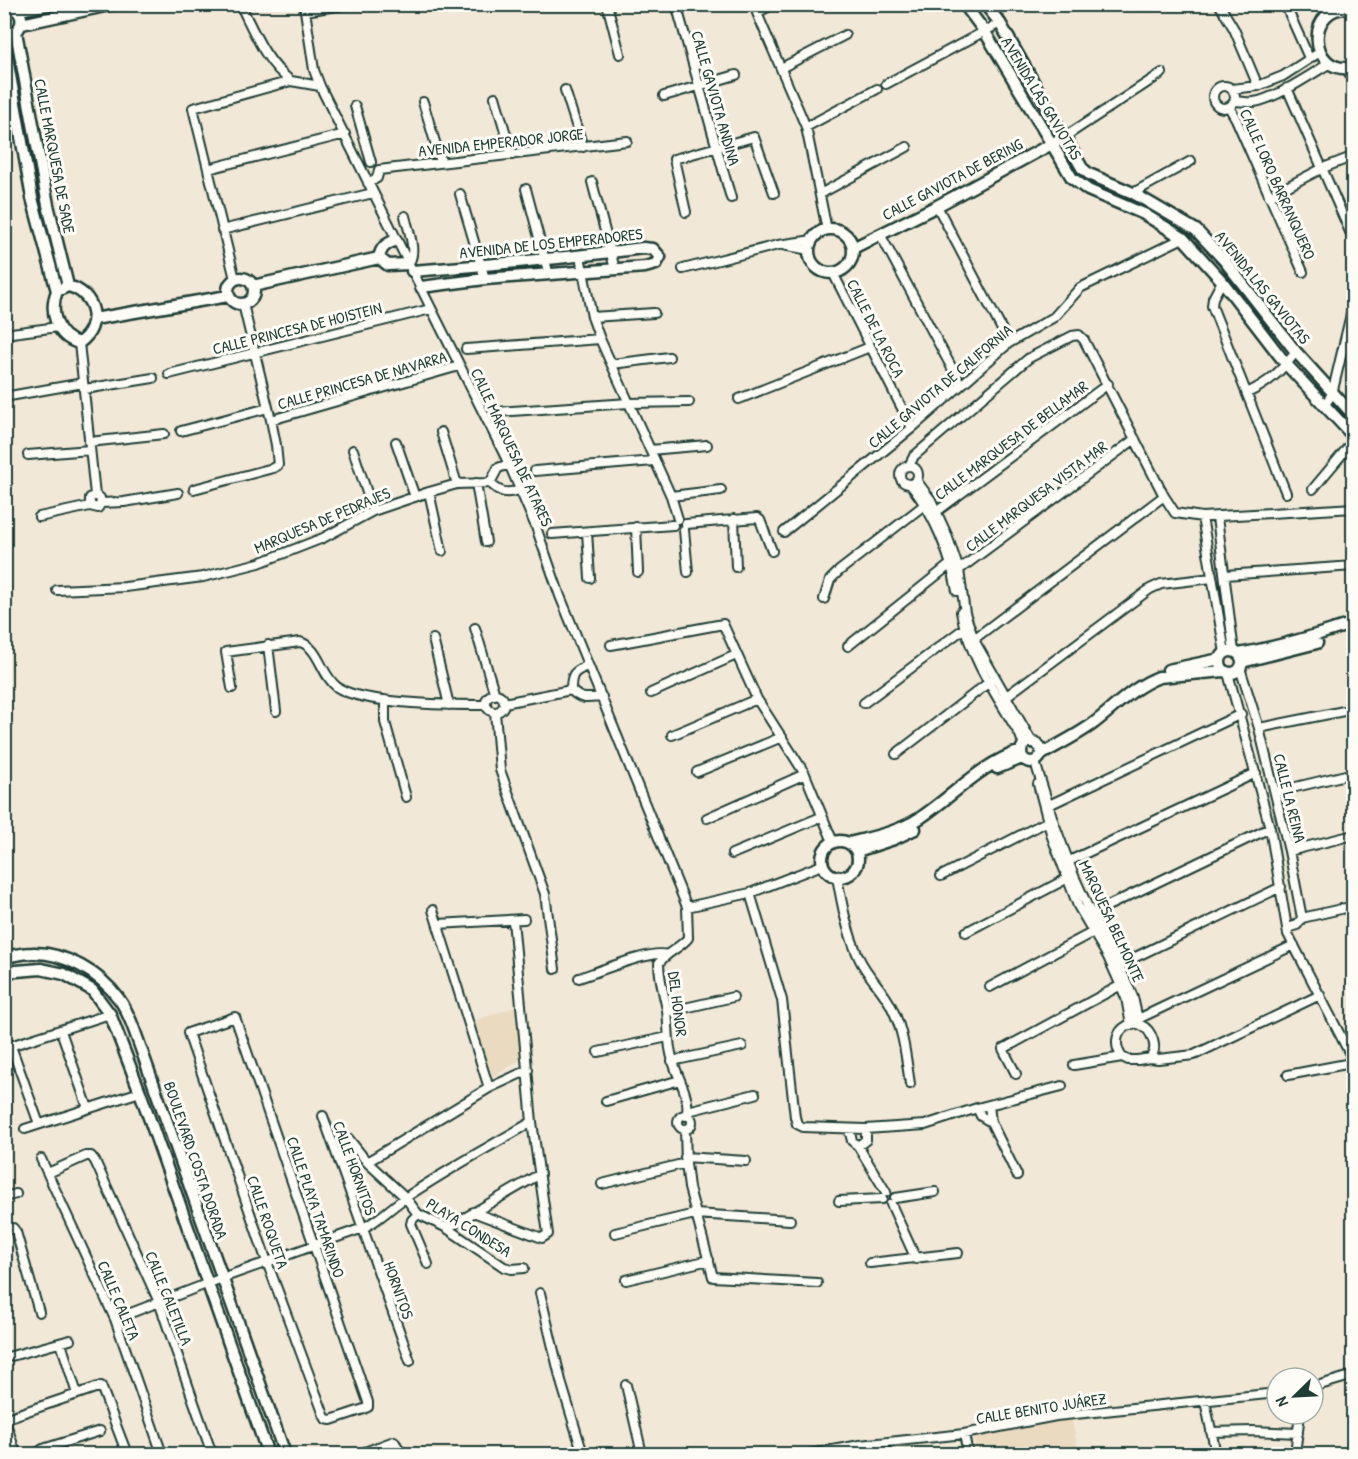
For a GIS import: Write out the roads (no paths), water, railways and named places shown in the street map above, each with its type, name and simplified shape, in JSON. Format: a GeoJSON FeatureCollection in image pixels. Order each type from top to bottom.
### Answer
{"type":"FeatureCollection","features":[{"type":"Feature","properties":{"kind":"street"},"geometry":{"type":"LineString","coordinates":[[4,8],[18,10],[52,4]]}},
{"type":"Feature","properties":{"kind":"street"},"geometry":{"type":"LineString","coordinates":[[14,29],[114,4]]}},
{"type":"Feature","properties":{"kind":"street"},"geometry":{"type":"LineString","coordinates":[[240,4],[264,51],[279,72],[291,81]]}},
{"type":"Feature","properties":{"kind":"street"},"geometry":{"type":"LineString","coordinates":[[304,8],[349,4]]}},
{"type":"Feature","properties":{"kind":"street"},"geometry":{"type":"LineString","coordinates":[[676,6],[698,4]]}},
{"type":"Feature","properties":{"kind":"street"},"geometry":{"type":"LineString","coordinates":[[773,4],[757,13],[806,127],[827,230]]}},
{"type":"Feature","properties":{"kind":"street","name":"AVENIDA LAS GAVIOTAS"},"geometry":{"type":"LineString","coordinates":[[964,4],[985,32],[1072,178],[1088,190],[1144,214],[1185,240],[1196,250],[1286,364],[1353,438]]}},
{"type":"Feature","properties":{"kind":"street","name":"AVENIDA LAS GAVIOTAS"},"geometry":{"type":"LineString","coordinates":[[985,4],[1000,23],[1066,136],[1082,168],[1102,182],[1133,193],[1196,230],[1224,260],[1296,352],[1353,416]]}},
{"type":"Feature","properties":{"kind":"street"},"geometry":{"type":"LineString","coordinates":[[1219,4],[1234,29],[1258,86]]}},
{"type":"Feature","properties":{"kind":"street"},"geometry":{"type":"LineString","coordinates":[[1285,4],[1315,55],[1330,63],[1351,68],[1353,81]]}},
{"type":"Feature","properties":{"kind":"street"},"geometry":{"type":"LineString","coordinates":[[1321,4],[1324,17]]}},
{"type":"Feature","properties":{"kind":"street"},"geometry":{"type":"LineString","coordinates":[[608,5],[620,54]]}},
{"type":"Feature","properties":{"kind":"street","name":"CALLE GAVIOTA ANDINA"},"geometry":{"type":"LineString","coordinates":[[676,6],[730,198]]}},
{"type":"Feature","properties":{"kind":"street"},"geometry":{"type":"LineString","coordinates":[[1315,55],[1316,34],[1324,17],[1331,12],[1349,7]]}},
{"type":"Feature","properties":{"kind":"street","name":"CALLE MARQUESA DE ATARES"},"geometry":{"type":"LineString","coordinates":[[304,8],[314,70],[320,86],[520,490],[687,907]]}},
{"type":"Feature","properties":{"kind":"street","name":"CALLE MARQUESA DE SADE"},"geometry":{"type":"LineString","coordinates":[[18,10],[22,19],[14,29],[48,205],[68,286]]}},
{"type":"Feature","properties":{"kind":"street"},"geometry":{"type":"LineString","coordinates":[[886,84],[1000,23]]}},
{"type":"Feature","properties":{"kind":"street"},"geometry":{"type":"LineString","coordinates":[[781,68],[845,36]]}},
{"type":"Feature","properties":{"kind":"street","name":"CALLE MARQUESA DE SADE"},"geometry":{"type":"LineString","coordinates":[[4,42],[32,198],[55,295],[58,327]]}},
{"type":"Feature","properties":{"kind":"street"},"geometry":{"type":"LineString","coordinates":[[1315,55],[1283,76],[1258,86],[1232,89],[1219,87],[1216,89],[1214,102],[1220,108],[1253,102],[1287,88],[1330,63]]}},
{"type":"Feature","properties":{"kind":"street"},"geometry":{"type":"LineString","coordinates":[[1066,136],[1162,73]]}},
{"type":"Feature","properties":{"kind":"street"},"geometry":{"type":"LineString","coordinates":[[664,96],[736,75]]}},
{"type":"Feature","properties":{"kind":"street"},"geometry":{"type":"LineString","coordinates":[[235,279],[193,108],[291,81],[320,86]]}},
{"type":"Feature","properties":{"kind":"street"},"geometry":{"type":"LineString","coordinates":[[1287,88],[1353,241]]}},
{"type":"Feature","properties":{"kind":"street"},"geometry":{"type":"LineString","coordinates":[[806,127],[877,89]]}},
{"type":"Feature","properties":{"kind":"street"},"geometry":{"type":"LineString","coordinates":[[1232,89],[1235,97],[1232,104]]}},
{"type":"Feature","properties":{"kind":"street"},"geometry":{"type":"LineString","coordinates":[[565,90],[583,147]]}},
{"type":"Feature","properties":{"kind":"street"},"geometry":{"type":"LineString","coordinates":[[495,97],[512,155]]}},
{"type":"Feature","properties":{"kind":"street"},"geometry":{"type":"LineString","coordinates":[[423,102],[441,162]]}},
{"type":"Feature","properties":{"kind":"street","name":"CALLE LORO BARRANQUERO"},"geometry":{"type":"LineString","coordinates":[[1232,104],[1236,119],[1303,272]]}},
{"type":"Feature","properties":{"kind":"street"},"geometry":{"type":"LineString","coordinates":[[355,106],[371,162]]}},
{"type":"Feature","properties":{"kind":"street"},"geometry":{"type":"LineString","coordinates":[[208,169],[345,134]]}},
{"type":"Feature","properties":{"kind":"street","name":"CALLE GAVIOTA DE BERING"},"geometry":{"type":"LineString","coordinates":[[853,248],[937,206],[1066,136]]}},
{"type":"Feature","properties":{"kind":"street"},"geometry":{"type":"LineString","coordinates":[[686,212],[674,159],[754,137],[774,194]]}},
{"type":"Feature","properties":{"kind":"street","name":"AVENIDA EMPERADOR JORGE"},"geometry":{"type":"LineString","coordinates":[[379,170],[627,141]]}},
{"type":"Feature","properties":{"kind":"street"},"geometry":{"type":"LineString","coordinates":[[820,194],[907,147]]}},
{"type":"Feature","properties":{"kind":"street"},"geometry":{"type":"LineString","coordinates":[[1269,196],[1323,168],[1353,156]]}},
{"type":"Feature","properties":{"kind":"street"},"geometry":{"type":"LineString","coordinates":[[1133,193],[1191,161]]}},
{"type":"Feature","properties":{"kind":"street"},"geometry":{"type":"LineString","coordinates":[[360,166],[371,162],[379,170],[377,178],[368,183]]}},
{"type":"Feature","properties":{"kind":"street"},"geometry":{"type":"LineString","coordinates":[[592,182],[615,269]]}},
{"type":"Feature","properties":{"kind":"street"},"geometry":{"type":"LineString","coordinates":[[526,189],[549,275]]}},
{"type":"Feature","properties":{"kind":"street"},"geometry":{"type":"LineString","coordinates":[[222,230],[372,193]]}},
{"type":"Feature","properties":{"kind":"street"},"geometry":{"type":"LineString","coordinates":[[460,194],[485,279]]}},
{"type":"Feature","properties":{"kind":"street"},"geometry":{"type":"LineString","coordinates":[[937,206],[1009,343]]}},
{"type":"Feature","properties":{"kind":"street"},"geometry":{"type":"LineString","coordinates":[[405,216],[412,252],[410,268]]}},
{"type":"Feature","properties":{"kind":"street"},"geometry":{"type":"LineString","coordinates":[[827,230],[844,233],[853,248],[846,268],[833,273],[819,269],[813,264],[811,245],[819,233],[827,230]]}},
{"type":"Feature","properties":{"kind":"street"},"geometry":{"type":"LineString","coordinates":[[880,234],[961,385]]}},
{"type":"Feature","properties":{"kind":"street"},"geometry":{"type":"LineString","coordinates":[[253,286],[379,258],[381,249],[387,243],[396,240]]}},
{"type":"Feature","properties":{"kind":"street","name":"CALLE GAVIOTA DE CALIFORNIA"},"geometry":{"type":"LineString","coordinates":[[784,532],[912,428],[1009,343],[1054,317],[1080,288],[1185,240]]}},
{"type":"Feature","properties":{"kind":"street"},"geometry":{"type":"LineString","coordinates":[[683,269],[778,244],[811,245]]}},
{"type":"Feature","properties":{"kind":"street","name":"AVENIDA DE LOS EMPERADORES"},"geometry":{"type":"LineString","coordinates":[[379,258],[388,265],[410,268],[482,265],[643,248],[653,249],[660,257],[656,264],[645,267],[485,279],[421,287]]}},
{"type":"Feature","properties":{"kind":"street"},"geometry":{"type":"LineString","coordinates":[[580,256],[592,317],[671,496],[676,522]]}},
{"type":"Feature","properties":{"kind":"street","name":"CALLE DE LA ROCA"},"geometry":{"type":"LineString","coordinates":[[833,273],[912,428]]}},
{"type":"Feature","properties":{"kind":"street"},"geometry":{"type":"LineString","coordinates":[[235,279],[249,280],[253,286],[251,299],[243,304],[237,304],[228,296],[230,283],[235,279]]}},
{"type":"Feature","properties":{"kind":"street"},"geometry":{"type":"LineString","coordinates":[[1222,281],[1213,298],[1212,306],[1286,493]]}},
{"type":"Feature","properties":{"kind":"street"},"geometry":{"type":"LineString","coordinates":[[55,295],[68,286],[80,289],[88,298],[94,319],[90,333],[79,343]]}},
{"type":"Feature","properties":{"kind":"street"},"geometry":{"type":"LineString","coordinates":[[94,319],[228,296]]}},
{"type":"Feature","properties":{"kind":"street"},"geometry":{"type":"LineString","coordinates":[[194,489],[278,465],[271,420],[243,304]]}},
{"type":"Feature","properties":{"kind":"street","name":"CALLE PRINCESA DE HOISTEIN"},"geometry":{"type":"LineString","coordinates":[[169,374],[431,309]]}},
{"type":"Feature","properties":{"kind":"street"},"geometry":{"type":"LineString","coordinates":[[1324,406],[1332,394],[1352,310]]}},
{"type":"Feature","properties":{"kind":"street"},"geometry":{"type":"LineString","coordinates":[[592,317],[654,313]]}},
{"type":"Feature","properties":{"kind":"street"},"geometry":{"type":"LineString","coordinates":[[4,334],[58,327],[70,341],[79,343]]}},
{"type":"Feature","properties":{"kind":"street"},"geometry":{"type":"LineString","coordinates":[[909,466],[917,472],[913,482],[905,483],[901,477],[903,468],[909,466],[914,456],[1029,358],[1072,336],[1079,335],[1108,384],[1164,496],[1175,513],[1217,517],[1353,508]]}},
{"type":"Feature","properties":{"kind":"street"},"geometry":{"type":"LineString","coordinates":[[466,349],[600,339]]}},
{"type":"Feature","properties":{"kind":"street"},"geometry":{"type":"LineString","coordinates":[[79,343],[95,495]]}},
{"type":"Feature","properties":{"kind":"street"},"geometry":{"type":"LineString","coordinates":[[739,399],[870,347]]}},
{"type":"Feature","properties":{"kind":"street"},"geometry":{"type":"LineString","coordinates":[[1247,393],[1265,384],[1296,352]]}},
{"type":"Feature","properties":{"kind":"street"},"geometry":{"type":"LineString","coordinates":[[612,364],[669,357]]}},
{"type":"Feature","properties":{"kind":"street","name":"CALLE PRINCESA DE NAVARRA"},"geometry":{"type":"LineString","coordinates":[[271,420],[459,366]]}},
{"type":"Feature","properties":{"kind":"street"},"geometry":{"type":"LineString","coordinates":[[4,397],[153,378]]}},
{"type":"Feature","properties":{"kind":"street","name":"CALLE MARQUESA DE BELLAMAR"},"geometry":{"type":"LineString","coordinates":[[934,514],[1108,384]]}},
{"type":"Feature","properties":{"kind":"street"},"geometry":{"type":"LineString","coordinates":[[496,412],[628,403],[689,402]]}},
{"type":"Feature","properties":{"kind":"street","name":"CALLE PRINCESA DE NAVARRA"},"geometry":{"type":"LineString","coordinates":[[182,430],[268,408]]}},
{"type":"Feature","properties":{"kind":"street"},"geometry":{"type":"LineString","coordinates":[[441,432],[457,484]]}},
{"type":"Feature","properties":{"kind":"street"},"geometry":{"type":"LineString","coordinates":[[28,456],[164,434]]}},
{"type":"Feature","properties":{"kind":"street"},"geometry":{"type":"LineString","coordinates":[[1313,489],[1353,438]]}},
{"type":"Feature","properties":{"kind":"street","name":"CALLE MARQUESA VISTA MAR"},"geometry":{"type":"LineString","coordinates":[[956,572],[1135,439]]}},
{"type":"Feature","properties":{"kind":"street"},"geometry":{"type":"LineString","coordinates":[[396,442],[415,497]]}},
{"type":"Feature","properties":{"kind":"street"},"geometry":{"type":"LineString","coordinates":[[650,450],[707,445]]}},
{"type":"Feature","properties":{"kind":"street"},"geometry":{"type":"LineString","coordinates":[[353,450],[373,511]]}},
{"type":"Feature","properties":{"kind":"street"},"geometry":{"type":"LineString","coordinates":[[536,471],[654,461]]}},
{"type":"Feature","properties":{"kind":"street"},"geometry":{"type":"LineString","coordinates":[[490,483],[498,468],[508,464]]}},
{"type":"Feature","properties":{"kind":"street","name":"MARQUESA BELMONTE"},"geometry":{"type":"LineString","coordinates":[[913,482],[928,502],[953,562],[972,641],[1031,753],[1049,805],[1050,820]]}},
{"type":"Feature","properties":{"kind":"street"},"geometry":{"type":"LineString","coordinates":[[476,483],[486,542]]}},
{"type":"Feature","properties":{"kind":"street","name":"MARQUESA DE PEDRAJES"},"geometry":{"type":"LineString","coordinates":[[57,590],[125,587],[203,577],[259,563],[323,538],[373,511],[457,484],[490,483],[499,492],[510,493],[520,490]]}},
{"type":"Feature","properties":{"kind":"street"},"geometry":{"type":"LineString","coordinates":[[671,496],[721,490]]}},
{"type":"Feature","properties":{"kind":"street"},"geometry":{"type":"LineString","coordinates":[[429,492],[442,551]]}},
{"type":"Feature","properties":{"kind":"street"},"geometry":{"type":"LineString","coordinates":[[101,503],[124,502],[178,493]]}},
{"type":"Feature","properties":{"kind":"street"},"geometry":{"type":"LineString","coordinates":[[95,495],[100,498],[101,503]]}},
{"type":"Feature","properties":{"kind":"street"},"geometry":{"type":"LineString","coordinates":[[90,506],[90,498],[95,495]]}},
{"type":"Feature","properties":{"kind":"street"},"geometry":{"type":"LineString","coordinates":[[972,641],[1164,496]]}},
{"type":"Feature","properties":{"kind":"street"},"geometry":{"type":"LineString","coordinates":[[824,599],[826,588],[839,571],[928,502]]}},
{"type":"Feature","properties":{"kind":"street"},"geometry":{"type":"LineString","coordinates":[[39,517],[90,506],[98,508],[101,503]]}},
{"type":"Feature","properties":{"kind":"street","name":"CALLE LA REINA"},"geometry":{"type":"LineString","coordinates":[[1202,517],[1212,578],[1233,658],[1259,728],[1289,851],[1302,918]]}},
{"type":"Feature","properties":{"kind":"street","name":"CALLE LA REINA"},"geometry":{"type":"LineString","coordinates":[[1217,517],[1233,658]]}},
{"type":"Feature","properties":{"kind":"street"},"geometry":{"type":"LineString","coordinates":[[552,534],[636,527],[683,519],[688,572]]}},
{"type":"Feature","properties":{"kind":"street"},"geometry":{"type":"LineString","coordinates":[[685,527],[734,519],[758,519],[772,551]]}},
{"type":"Feature","properties":{"kind":"street"},"geometry":{"type":"LineString","coordinates":[[734,519],[736,567]]}},
{"type":"Feature","properties":{"kind":"street"},"geometry":{"type":"LineString","coordinates":[[636,527],[638,572]]}},
{"type":"Feature","properties":{"kind":"street"},"geometry":{"type":"LineString","coordinates":[[587,532],[590,578]]}},
{"type":"Feature","properties":{"kind":"street"},"geometry":{"type":"LineString","coordinates":[[848,646],[953,562]]}},
{"type":"Feature","properties":{"kind":"street"},"geometry":{"type":"LineString","coordinates":[[1225,575],[1353,566]]}},
{"type":"Feature","properties":{"kind":"street"},"geometry":{"type":"LineString","coordinates":[[1003,699],[1150,589],[1161,584],[1212,578]]}},
{"type":"Feature","properties":{"kind":"street"},"geometry":{"type":"LineString","coordinates":[[1031,753],[1066,735],[1136,680],[1158,672],[1233,658],[1312,638],[1353,623]]}},
{"type":"Feature","properties":{"kind":"street"},"geometry":{"type":"LineString","coordinates":[[611,645],[723,624],[757,699],[805,774],[833,842]]}},
{"type":"Feature","properties":{"kind":"street"},"geometry":{"type":"LineString","coordinates":[[864,703],[967,626]]}},
{"type":"Feature","properties":{"kind":"street"},"geometry":{"type":"LineString","coordinates":[[475,628],[495,694],[501,697],[504,703],[501,710],[495,712],[486,705]]}},
{"type":"Feature","properties":{"kind":"street"},"geometry":{"type":"LineString","coordinates":[[1226,672],[1220,663],[1233,658],[1302,648],[1353,631]]}},
{"type":"Feature","properties":{"kind":"street"},"geometry":{"type":"LineString","coordinates":[[433,639],[449,705]]}},
{"type":"Feature","properties":{"kind":"street"},"geometry":{"type":"LineString","coordinates":[[232,688],[226,652],[300,642],[311,647],[325,674],[337,686],[361,698],[449,705],[486,705]]}},
{"type":"Feature","properties":{"kind":"street"},"geometry":{"type":"LineString","coordinates":[[268,645],[276,711]]}},
{"type":"Feature","properties":{"kind":"street"},"geometry":{"type":"LineString","coordinates":[[651,693],[736,655]]}},
{"type":"Feature","properties":{"kind":"street"},"geometry":{"type":"LineString","coordinates":[[853,847],[918,820],[990,765],[1031,753],[1093,724],[1139,685],[1159,677],[1237,671],[1233,658]]}},
{"type":"Feature","properties":{"kind":"street"},"geometry":{"type":"LineString","coordinates":[[588,664],[575,671],[571,680],[571,690],[578,697],[587,699],[602,697]]}},
{"type":"Feature","properties":{"kind":"street","name":"CALLE LA REINA"},"geometry":{"type":"LineString","coordinates":[[1226,672],[1241,714],[1270,828],[1287,928],[1353,1060]]}},
{"type":"Feature","properties":{"kind":"street"},"geometry":{"type":"LineString","coordinates":[[896,754],[991,680]]}},
{"type":"Feature","properties":{"kind":"street"},"geometry":{"type":"LineString","coordinates":[[504,703],[571,690]]}},
{"type":"Feature","properties":{"kind":"street"},"geometry":{"type":"LineString","coordinates":[[486,705],[490,696],[495,694]]}},
{"type":"Feature","properties":{"kind":"street"},"geometry":{"type":"LineString","coordinates":[[672,735],[757,699]]}},
{"type":"Feature","properties":{"kind":"street"},"geometry":{"type":"LineString","coordinates":[[385,700],[385,722],[406,797]]}},
{"type":"Feature","properties":{"kind":"street"},"geometry":{"type":"LineString","coordinates":[[1259,728],[1353,709]]}},
{"type":"Feature","properties":{"kind":"street"},"geometry":{"type":"LineString","coordinates":[[495,712],[500,770],[545,894],[555,969]]}},
{"type":"Feature","properties":{"kind":"street"},"geometry":{"type":"LineString","coordinates":[[1049,805],[1241,714]]}},
{"type":"Feature","properties":{"kind":"street"},"geometry":{"type":"LineString","coordinates":[[697,772],[782,737]]}},
{"type":"Feature","properties":{"kind":"street","name":"MARQUESA BELMONTE"},"geometry":{"type":"LineString","coordinates":[[1031,753],[1037,779],[1065,863],[1090,914],[1107,957],[1133,997],[1136,1023]]}},
{"type":"Feature","properties":{"kind":"street"},"geometry":{"type":"LineString","coordinates":[[1065,863],[1256,773]]}},
{"type":"Feature","properties":{"kind":"street"},"geometry":{"type":"LineString","coordinates":[[1275,792],[1353,773]]}},
{"type":"Feature","properties":{"kind":"street"},"geometry":{"type":"LineString","coordinates":[[707,818],[805,774]]}},
{"type":"Feature","properties":{"kind":"street"},"geometry":{"type":"LineString","coordinates":[[732,854],[821,817]]}},
{"type":"Feature","properties":{"kind":"street"},"geometry":{"type":"LineString","coordinates":[[941,876],[1050,820]]}},
{"type":"Feature","properties":{"kind":"street"},"geometry":{"type":"LineString","coordinates":[[1090,914],[1270,828]]}},
{"type":"Feature","properties":{"kind":"street"},"geometry":{"type":"LineString","coordinates":[[1289,851],[1353,835]]}},
{"type":"Feature","properties":{"kind":"street"},"geometry":{"type":"LineString","coordinates":[[838,840],[853,847],[858,862],[847,876],[831,875],[822,865],[823,851],[833,842],[838,840]]}},
{"type":"Feature","properties":{"kind":"street"},"geometry":{"type":"LineString","coordinates":[[687,907],[750,893],[822,865]]}},
{"type":"Feature","properties":{"kind":"street"},"geometry":{"type":"LineString","coordinates":[[837,877],[844,917],[859,959],[891,1006],[898,1023],[904,1043],[910,1084]]}},
{"type":"Feature","properties":{"kind":"street"},"geometry":{"type":"LineString","coordinates":[[966,932],[1071,877]]}},
{"type":"Feature","properties":{"kind":"street","name":"MARQUESA BELMONTE"},"geometry":{"type":"LineString","coordinates":[[1071,877],[1077,906],[1119,964],[1124,984]]}},
{"type":"Feature","properties":{"kind":"street"},"geometry":{"type":"LineString","coordinates":[[1119,964],[1281,887]]}},
{"type":"Feature","properties":{"kind":"street"},"geometry":{"type":"LineString","coordinates":[[750,893],[782,999],[797,1124],[803,1127],[849,1129],[925,1125],[977,1108],[1062,1086]]}},
{"type":"Feature","properties":{"kind":"street"},"geometry":{"type":"LineString","coordinates":[[1287,928],[1297,925],[1302,918],[1353,906]]}},
{"type":"Feature","properties":{"kind":"street","name":"DEL HONOR"},"geometry":{"type":"LineString","coordinates":[[685,1160],[685,1129],[681,1127],[679,1119],[687,1113],[680,1080],[672,1061],[659,963],[688,938],[687,907]]}},
{"type":"Feature","properties":{"kind":"street"},"geometry":{"type":"LineString","coordinates":[[434,910],[489,1088]]}},
{"type":"Feature","properties":{"kind":"street"},"geometry":{"type":"LineString","coordinates":[[438,924],[524,919]]}},
{"type":"Feature","properties":{"kind":"street"},"geometry":{"type":"LineString","coordinates":[[473,1212],[542,1238],[548,1234],[532,1122],[513,920]]}},
{"type":"Feature","properties":{"kind":"street"},"geometry":{"type":"LineString","coordinates":[[990,987],[1096,931]]}},
{"type":"Feature","properties":{"kind":"street"},"geometry":{"type":"LineString","coordinates":[[1122,1057],[1116,1045],[1117,1036],[1125,1027],[1294,945]]}},
{"type":"Feature","properties":{"kind":"street"},"geometry":{"type":"LineString","coordinates":[[579,978],[647,955],[661,952],[666,955]]}},
{"type":"Feature","properties":{"kind":"street","name":"BOULEVARD COSTA DORADA"},"geometry":{"type":"LineString","coordinates":[[4,957],[31,953],[56,955],[86,969],[109,986],[120,1000],[135,1032],[285,1455]]}},
{"type":"Feature","properties":{"kind":"street","name":"BOULEVARD COSTA DORADA"},"geometry":{"type":"LineString","coordinates":[[4,972],[41,969],[64,974],[92,990],[110,1014],[140,1092],[268,1455]]}},
{"type":"Feature","properties":{"kind":"street"},"geometry":{"type":"LineString","coordinates":[[1016,1074],[1003,1049],[1124,984]]}},
{"type":"Feature","properties":{"kind":"street"},"geometry":{"type":"LineString","coordinates":[[1074,1065],[1122,1057],[1128,1060],[1138,1060],[1194,1055],[1320,995]]}},
{"type":"Feature","properties":{"kind":"street"},"geometry":{"type":"LineString","coordinates":[[667,1012],[733,997]]}},
{"type":"Feature","properties":{"kind":"street"},"geometry":{"type":"LineString","coordinates":[[39,1124],[8,1047],[110,1014]]}},
{"type":"Feature","properties":{"kind":"street","name":"CALLE ROQUETA"},"geometry":{"type":"LineString","coordinates":[[235,1017],[188,1033],[267,1262],[326,1419]]}},
{"type":"Feature","properties":{"kind":"street","name":"CALLE PLAYA TAMARINDO"},"geometry":{"type":"LineString","coordinates":[[235,1017],[368,1402],[368,1407],[331,1420],[326,1419]]}},
{"type":"Feature","properties":{"kind":"street"},"geometry":{"type":"LineString","coordinates":[[1136,1023],[1147,1028],[1152,1038],[1155,1046],[1150,1058]]}},
{"type":"Feature","properties":{"kind":"street"},"geometry":{"type":"LineString","coordinates":[[61,1031],[88,1108]]}},
{"type":"Feature","properties":{"kind":"street"},"geometry":{"type":"LineString","coordinates":[[598,1052],[668,1037]]}},
{"type":"Feature","properties":{"kind":"street"},"geometry":{"type":"LineString","coordinates":[[672,1061],[742,1046]]}},
{"type":"Feature","properties":{"kind":"street"},"geometry":{"type":"LineString","coordinates":[[1288,1075],[1346,1064],[1353,1060]]}},
{"type":"Feature","properties":{"kind":"street"},"geometry":{"type":"LineString","coordinates":[[367,1162],[489,1088],[528,1070]]}},
{"type":"Feature","properties":{"kind":"street"},"geometry":{"type":"LineString","coordinates":[[606,1101],[680,1080]]}},
{"type":"Feature","properties":{"kind":"street"},"geometry":{"type":"LineString","coordinates":[[25,1129],[140,1092]]}},
{"type":"Feature","properties":{"kind":"street"},"geometry":{"type":"LineString","coordinates":[[687,1113],[755,1095]]}},
{"type":"Feature","properties":{"kind":"street"},"geometry":{"type":"LineString","coordinates":[[989,1105],[991,1122],[1017,1174]]}},
{"type":"Feature","properties":{"kind":"street"},"geometry":{"type":"LineString","coordinates":[[977,1108],[981,1116],[991,1122]]}},
{"type":"Feature","properties":{"kind":"street","name":"CALLE HORNITOS"},"geometry":{"type":"LineString","coordinates":[[323,1116],[363,1228]]}},
{"type":"Feature","properties":{"kind":"street"},"geometry":{"type":"LineString","coordinates":[[115,1319],[378,1221],[405,1197],[532,1122]]}},
{"type":"Feature","properties":{"kind":"street"},"geometry":{"type":"LineString","coordinates":[[849,1129],[852,1141],[858,1146],[887,1204],[935,1192]]}},
{"type":"Feature","properties":{"kind":"street"},"geometry":{"type":"LineString","coordinates":[[858,1146],[866,1140],[866,1129]]}},
{"type":"Feature","properties":{"kind":"street","name":"PLAYA CONDESA"},"geometry":{"type":"LineString","coordinates":[[348,1138],[367,1162],[405,1197],[418,1214],[445,1227],[504,1267],[524,1268]]}},
{"type":"Feature","properties":{"kind":"street","name":"CALLE CALETILLA"},"geometry":{"type":"LineString","coordinates":[[48,1173],[86,1156],[91,1156],[159,1302],[212,1455]]}},
{"type":"Feature","properties":{"kind":"street","name":"CALLE CALETA"},"geometry":{"type":"LineString","coordinates":[[41,1159],[115,1319],[162,1455]]}},
{"type":"Feature","properties":{"kind":"street"},"geometry":{"type":"LineString","coordinates":[[685,1160],[695,1214],[712,1277],[817,1283]]}},
{"type":"Feature","properties":{"kind":"street"},"geometry":{"type":"LineString","coordinates":[[602,1184],[685,1160],[746,1161]]}},
{"type":"Feature","properties":{"kind":"street"},"geometry":{"type":"LineString","coordinates":[[445,1227],[540,1174]]}},
{"type":"Feature","properties":{"kind":"street"},"geometry":{"type":"LineString","coordinates":[[4,1197],[15,1194]]}},
{"type":"Feature","properties":{"kind":"street"},"geometry":{"type":"LineString","coordinates":[[839,1201],[884,1196]]}},
{"type":"Feature","properties":{"kind":"street"},"geometry":{"type":"LineString","coordinates":[[893,1201],[916,1259]]}},
{"type":"Feature","properties":{"kind":"street"},"geometry":{"type":"LineString","coordinates":[[418,1214],[411,1224],[428,1264]]}},
{"type":"Feature","properties":{"kind":"street"},"geometry":{"type":"LineString","coordinates":[[615,1233],[695,1214],[790,1220]]}},
{"type":"Feature","properties":{"kind":"street","name":"HORNITOS"},"geometry":{"type":"LineString","coordinates":[[363,1228],[410,1361]]}},
{"type":"Feature","properties":{"kind":"street"},"geometry":{"type":"LineString","coordinates":[[9,1229],[16,1232],[39,1311]]}},
{"type":"Feature","properties":{"kind":"street"},"geometry":{"type":"LineString","coordinates":[[870,1263],[958,1253]]}},
{"type":"Feature","properties":{"kind":"street"},"geometry":{"type":"LineString","coordinates":[[626,1280],[709,1260]]}},
{"type":"Feature","properties":{"kind":"street"},"geometry":{"type":"LineString","coordinates":[[540,1293],[562,1385],[584,1455]]}},
{"type":"Feature","properties":{"kind":"street"},"geometry":{"type":"LineString","coordinates":[[4,1358],[70,1340]]}},
{"type":"Feature","properties":{"kind":"street"},"geometry":{"type":"LineString","coordinates":[[61,1343],[77,1394]]}},
{"type":"Feature","properties":{"kind":"street"},"geometry":{"type":"LineString","coordinates":[[1325,1383],[1353,1375]]}},
{"type":"Feature","properties":{"kind":"street"},"geometry":{"type":"LineString","coordinates":[[626,1385],[642,1455]]}},
{"type":"Feature","properties":{"kind":"street"},"geometry":{"type":"LineString","coordinates":[[16,1455],[5,1418],[101,1386],[127,1455]]}},
{"type":"Feature","properties":{"kind":"street","name":"CALLE BENITO JUÁREZ"},"geometry":{"type":"LineString","coordinates":[[810,1455],[860,1445],[964,1434],[1056,1416],[1265,1394]]}},
{"type":"Feature","properties":{"kind":"street"},"geometry":{"type":"LineString","coordinates":[[1205,1401],[1216,1455]]}},
{"type":"Feature","properties":{"kind":"street"},"geometry":{"type":"LineString","coordinates":[[1295,1455],[1299,1426]]}},
{"type":"Feature","properties":{"kind":"street"},"geometry":{"type":"LineString","coordinates":[[36,1455],[43,1449],[100,1431]]}},
{"type":"Feature","properties":{"kind":"street"},"geometry":{"type":"LineString","coordinates":[[1211,1432],[1298,1433]]}},
{"type":"Feature","properties":{"kind":"street"},"geometry":{"type":"LineString","coordinates":[[964,1434],[968,1455]]}},
{"type":"Feature","properties":{"kind":"street"},"geometry":{"type":"LineString","coordinates":[[359,1455],[394,1441],[402,1455]]}}]}
